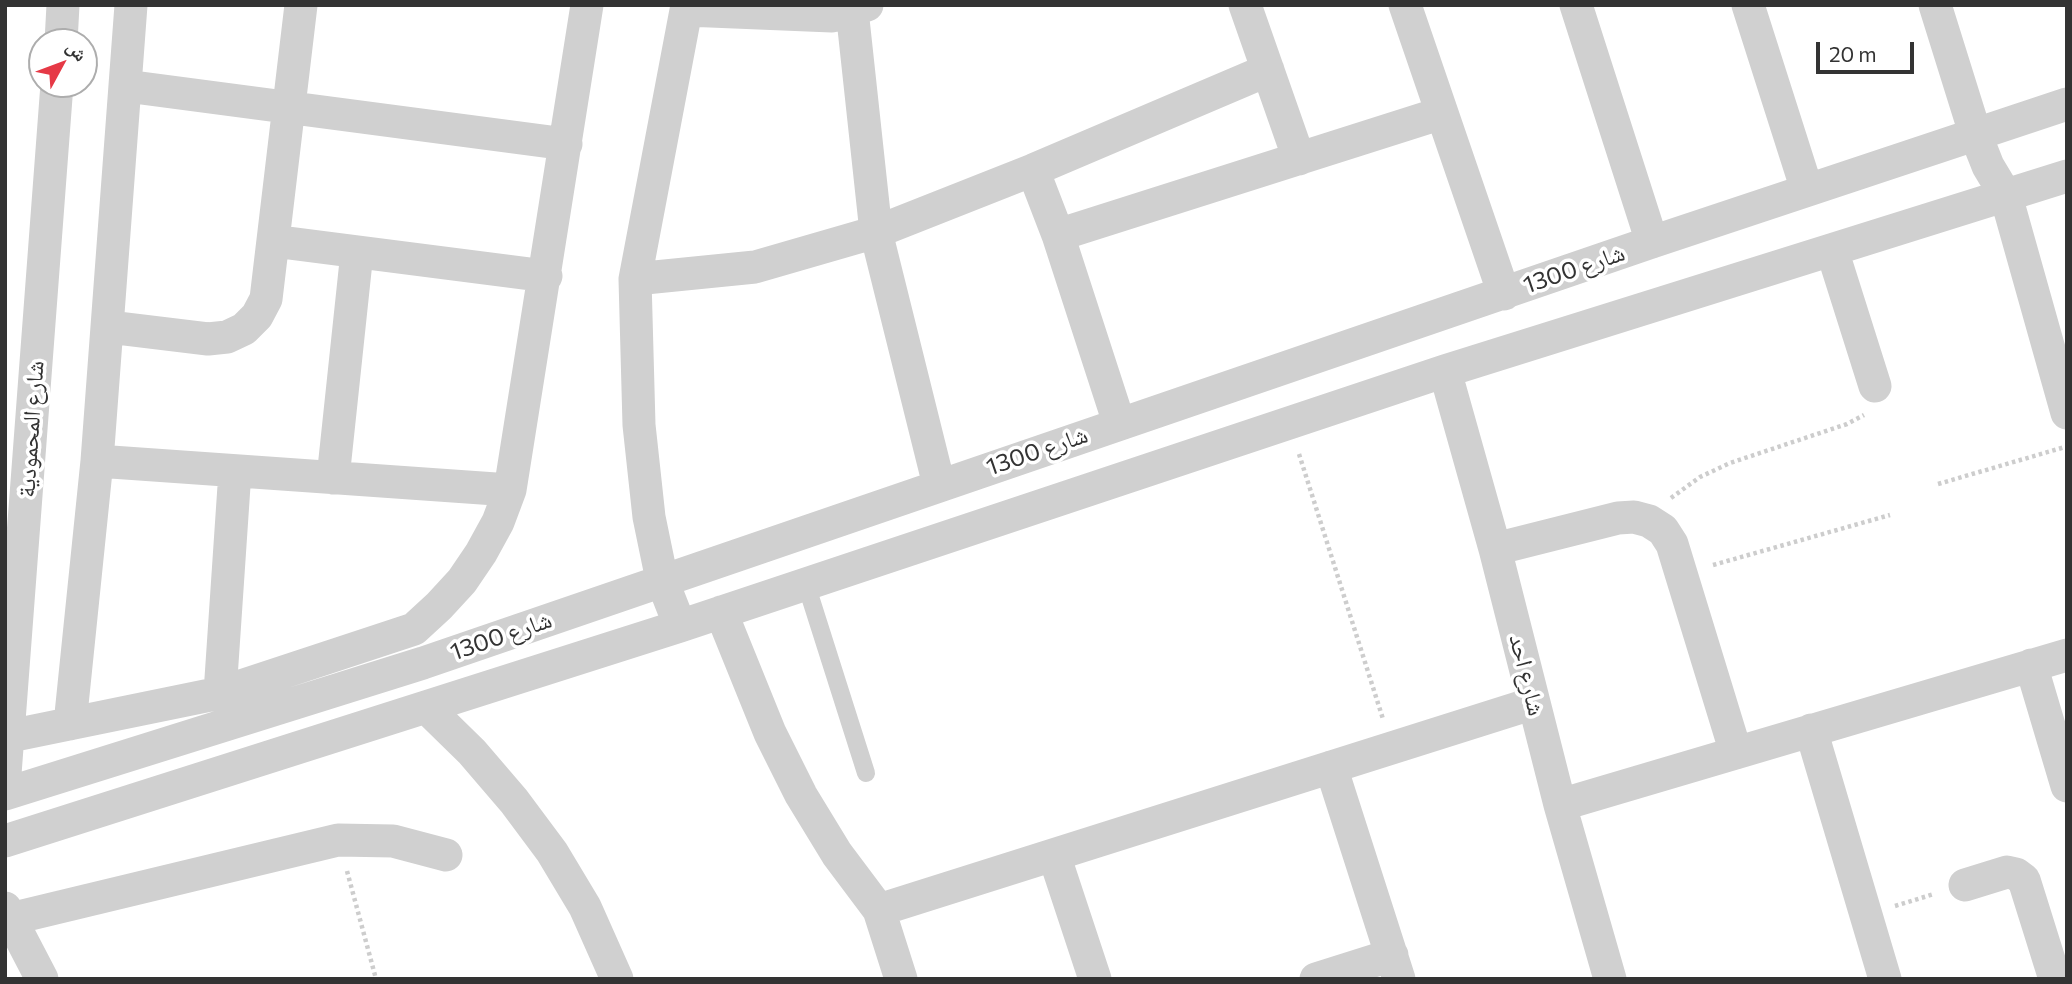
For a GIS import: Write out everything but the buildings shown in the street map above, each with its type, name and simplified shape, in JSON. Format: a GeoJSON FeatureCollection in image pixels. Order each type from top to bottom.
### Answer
{"type":"FeatureCollection","features":[{"type":"Feature","properties":{"kind":"street"},"geometry":{"type":"LineString","coordinates":[[62,28],[63,5]]}},
{"type":"Feature","properties":{"kind":"street"},"geometry":{"type":"LineString","coordinates":[[70,724],[97,461],[131,5]]}},
{"type":"Feature","properties":{"kind":"street"},"geometry":{"type":"LineString","coordinates":[[108,327],[208,339],[227,337],[244,328],[257,316],[266,299],[301,5]]}},
{"type":"Feature","properties":{"kind":"street"},"geometry":{"type":"LineString","coordinates":[[7,737],[220,693],[414,629],[439,606],[469,571],[498,522],[510,490],[587,5]]}},
{"type":"Feature","properties":{"kind":"street"},"geometry":{"type":"LineString","coordinates":[[1245,5],[1299,159]]}},
{"type":"Feature","properties":{"kind":"street"},"geometry":{"type":"LineString","coordinates":[[1405,5],[1504,294]]}},
{"type":"Feature","properties":{"kind":"street"},"geometry":{"type":"LineString","coordinates":[[1576,5],[1652,242]]}},
{"type":"Feature","properties":{"kind":"street"},"geometry":{"type":"LineString","coordinates":[[1748,5],[1807,190]]}},
{"type":"Feature","properties":{"kind":"street"},"geometry":{"type":"LineString","coordinates":[[1936,5],[1975,133],[1988,166],[2006,195],[2062,375],[2067,413]]}},
{"type":"Feature","properties":{"kind":"street"},"geometry":{"type":"LineString","coordinates":[[680,626],[662,580],[649,517],[639,425],[635,279],[687,8],[832,16],[860,8],[876,232],[939,485]]}},
{"type":"Feature","properties":{"kind":"street"},"geometry":{"type":"LineString","coordinates":[[635,279],[755,267],[876,232],[1033,170],[1268,70]]}},
{"type":"Feature","properties":{"kind":"street"},"geometry":{"type":"LineString","coordinates":[[126,86],[566,144]]}},
{"type":"Feature","properties":{"kind":"street","name":"شارع المحمودية"},"geometry":{"type":"LineString","coordinates":[[5,774],[56,98]]}},
{"type":"Feature","properties":{"kind":"street","name":"شارع 1300"},"geometry":{"type":"LineString","coordinates":[[5,794],[422,663],[1652,242],[2067,104]]}},
{"type":"Feature","properties":{"kind":"street"},"geometry":{"type":"LineString","coordinates":[[1058,235],[1442,113]]}},
{"type":"Feature","properties":{"kind":"street"},"geometry":{"type":"LineString","coordinates":[[1033,170],[1058,235],[1119,424]]}},
{"type":"Feature","properties":{"kind":"street","name":"شارع 1300"},"geometry":{"type":"LineString","coordinates":[[5,841],[680,626],[1444,371],[2067,176]]}},
{"type":"Feature","properties":{"kind":"street"},"geometry":{"type":"LineString","coordinates":[[273,242],[546,275]]}},
{"type":"Feature","properties":{"kind":"street"},"geometry":{"type":"LineString","coordinates":[[1832,250],[1875,386]]}},
{"type":"Feature","properties":{"kind":"street"},"geometry":{"type":"LineString","coordinates":[[333,478],[357,252]]}},
{"type":"Feature","properties":{"kind":"street","name":"شارع احد"},"geometry":{"type":"LineString","coordinates":[[1444,371],[1495,549],[1560,805],[1610,979]]}},
{"type":"Feature","properties":{"kind":"street"},"geometry":{"type":"LineString","coordinates":[[97,461],[510,490]]}},
{"type":"Feature","properties":{"kind":"street"},"geometry":{"type":"LineString","coordinates":[[220,693],[235,471]]}},
{"type":"Feature","properties":{"kind":"street"},"geometry":{"type":"LineString","coordinates":[[1495,549],[1618,518],[1634,517],[1649,521],[1663,530],[1672,544],[1736,753]]}},
{"type":"Feature","properties":{"kind":"street"},"geometry":{"type":"LineString","coordinates":[[721,612],[770,733],[801,795],[837,855],[879,909],[901,979]]}},
{"type":"Feature","properties":{"kind":"street"},"geometry":{"type":"LineString","coordinates":[[1560,805],[2067,654]]}},
{"type":"Feature","properties":{"kind":"street"},"geometry":{"type":"LineString","coordinates":[[2031,665],[2067,786]]}},
{"type":"Feature","properties":{"kind":"street"},"geometry":{"type":"LineString","coordinates":[[879,909],[1534,703]]}},
{"type":"Feature","properties":{"kind":"street"},"geometry":{"type":"LineString","coordinates":[[426,707],[472,752],[514,801],[552,852],[585,907],[617,979]]}},
{"type":"Feature","properties":{"kind":"street"},"geometry":{"type":"LineString","coordinates":[[1811,730],[1885,979]]}},
{"type":"Feature","properties":{"kind":"street"},"geometry":{"type":"LineString","coordinates":[[1316,979],[1395,967],[1331,767]]}},
{"type":"Feature","properties":{"kind":"street"},"geometry":{"type":"LineString","coordinates":[[42,979],[8,913],[338,840],[393,841],[446,855]]}},
{"type":"Feature","properties":{"kind":"street"},"geometry":{"type":"LineString","coordinates":[[1054,855],[1095,979]]}},
{"type":"Feature","properties":{"kind":"street"},"geometry":{"type":"LineString","coordinates":[[1965,885],[2007,872],[2017,874],[2024,880],[2055,979]]}},
{"type":"Feature","properties":{"kind":"lane"},"geometry":{"type":"LineString","coordinates":[[806,584],[866,773]]}},
{"type":"Feature","properties":{"kind":"path"},"geometry":{"type":"LineString","coordinates":[[1649,521],[1672,497],[1700,477],[1730,463],[1847,424],[1863,416],[1873,403],[1875,386]]}},
{"type":"Feature","properties":{"kind":"path"},"geometry":{"type":"LineString","coordinates":[[1289,423],[1392,747]]}},
{"type":"Feature","properties":{"kind":"path"},"geometry":{"type":"LineString","coordinates":[[1938,484],[2067,446]]}},
{"type":"Feature","properties":{"kind":"path"},"geometry":{"type":"LineString","coordinates":[[1681,574],[1889,514]]}},
{"type":"Feature","properties":{"kind":"path"},"geometry":{"type":"LineString","coordinates":[[338,840],[376,979]]}},
{"type":"Feature","properties":{"kind":"path"},"geometry":{"type":"LineString","coordinates":[[1866,914],[1965,885]]}}]}
